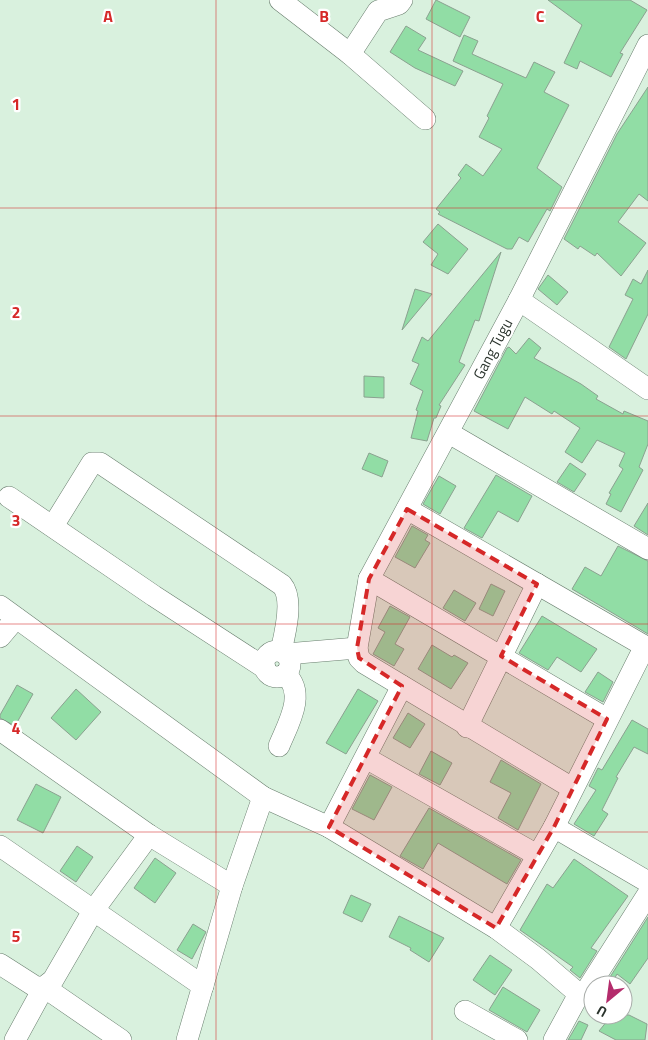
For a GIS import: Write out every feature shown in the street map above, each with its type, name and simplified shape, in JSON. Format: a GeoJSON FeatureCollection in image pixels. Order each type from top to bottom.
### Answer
{"type":"FeatureCollection","features":[{"type":"Feature","properties":{"kind":"street"},"geometry":{"type":"LineString","coordinates":[[280,0],[350,54],[425,119]]}},
{"type":"Feature","properties":{"kind":"street"},"geometry":{"type":"LineString","coordinates":[[350,54],[378,11],[399,4],[402,0]]}},
{"type":"Feature","properties":{"kind":"street","name":"Gang Tugu"},"geometry":{"type":"LineString","coordinates":[[358,653],[369,579],[449,433],[648,45]]}},
{"type":"Feature","properties":{"kind":"street"},"geometry":{"type":"LineString","coordinates":[[518,300],[648,389]]}},
{"type":"Feature","properties":{"kind":"street"},"geometry":{"type":"LineString","coordinates":[[449,433],[648,549]]}},
{"type":"Feature","properties":{"kind":"street"},"geometry":{"type":"LineString","coordinates":[[53,526],[92,463],[100,463],[282,585],[286,590],[288,618],[279,662]]}},
{"type":"Feature","properties":{"kind":"street"},"geometry":{"type":"LineString","coordinates":[[9,497],[154,596],[279,662],[293,681],[296,693],[293,708],[279,746]]}},
{"type":"Feature","properties":{"kind":"street"},"geometry":{"type":"LineString","coordinates":[[407,509],[646,647],[607,719],[554,827],[496,928]]}},
{"type":"Feature","properties":{"kind":"street"},"geometry":{"type":"LineString","coordinates":[[369,579],[607,719]]}},
{"type":"Feature","properties":{"kind":"street"},"geometry":{"type":"LineString","coordinates":[[467,727],[537,584]]}},
{"type":"Feature","properties":{"kind":"street"},"geometry":{"type":"LineString","coordinates":[[0,637],[8,612],[269,800],[329,827],[496,928],[538,959],[579,994],[585,993],[648,894]]}},
{"type":"Feature","properties":{"kind":"street"},"geometry":{"type":"LineString","coordinates":[[279,662],[358,653],[364,663],[467,727],[572,788]]}},
{"type":"Feature","properties":{"kind":"street"},"geometry":{"type":"LineString","coordinates":[[329,827],[402,686]]}},
{"type":"Feature","properties":{"kind":"street"},"geometry":{"type":"LineString","coordinates":[[0,730],[149,835],[232,886]]}},
{"type":"Feature","properties":{"kind":"street"},"geometry":{"type":"LineString","coordinates":[[366,758],[537,855]]}},
{"type":"Feature","properties":{"kind":"street"},"geometry":{"type":"LineString","coordinates":[[187,1040],[232,886],[269,800]]}},
{"type":"Feature","properties":{"kind":"street"},"geometry":{"type":"LineString","coordinates":[[554,827],[648,882]]}},
{"type":"Feature","properties":{"kind":"street"},"geometry":{"type":"LineString","coordinates":[[15,1040],[44,987],[53,980],[93,911],[149,835]]}},
{"type":"Feature","properties":{"kind":"street"},"geometry":{"type":"LineString","coordinates":[[0,846],[203,986]]}},
{"type":"Feature","properties":{"kind":"street"},"geometry":{"type":"LineString","coordinates":[[0,964],[30,984],[44,987],[121,1040]]}},
{"type":"Feature","properties":{"kind":"street"},"geometry":{"type":"LineString","coordinates":[[554,1040],[579,994]]}},
{"type":"Feature","properties":{"kind":"street"},"geometry":{"type":"LineString","coordinates":[[465,1011],[517,1040]]}},
{"type":"Feature","properties":{"kind":"highlighted area"},"geometry":{"type":"Polygon","coordinates":[[[407,509],[537,584],[501,656],[607,719],[554,827],[496,928],[329,827],[402,686],[359,658],[357,648],[369,579],[407,509]]]}},
{"type":"Feature","properties":{"kind":"building"},"geometry":{"type":"Polygon","coordinates":[[[436,0],[470,17],[460,37],[426,19],[436,0]]]}},
{"type":"Feature","properties":{"kind":"building"},"geometry":{"type":"Polygon","coordinates":[[[548,0],[630,0],[647,10],[620,53],[623,54],[611,77],[580,61],[577,69],[564,63],[582,25],[548,0]]]}},
{"type":"Feature","properties":{"kind":"building"},"geometry":{"type":"Polygon","coordinates":[[[406,26],[426,38],[418,50],[463,71],[455,86],[415,68],[390,52],[406,26]]]}},
{"type":"Feature","properties":{"kind":"building"},"geometry":{"type":"Polygon","coordinates":[[[464,35],[478,41],[472,54],[526,78],[534,62],[555,72],[544,92],[569,105],[537,168],[562,187],[550,211],[547,209],[528,242],[519,237],[512,249],[507,249],[438,214],[440,212],[436,209],[461,178],[458,175],[466,164],[483,176],[502,149],[479,137],[503,84],[453,61],[464,35]]]}},
{"type":"Feature","properties":{"kind":"building"},"geometry":{"type":"Polygon","coordinates":[[[648,87],[648,201],[639,194],[618,222],[646,243],[621,276],[597,253],[595,256],[580,246],[578,249],[564,239],[617,134],[648,87]]]}},
{"type":"Feature","properties":{"kind":"building"},"geometry":{"type":"Polygon","coordinates":[[[438,224],[468,249],[448,274],[431,265],[438,254],[423,242],[438,224]]]}},
{"type":"Feature","properties":{"kind":"building"},"geometry":{"type":"Polygon","coordinates":[[[501,252],[479,321],[475,320],[459,362],[465,365],[439,405],[441,406],[436,418],[434,418],[427,441],[411,438],[418,411],[416,410],[423,391],[410,384],[419,364],[412,361],[422,337],[428,341],[501,252]]]}},
{"type":"Feature","properties":{"kind":"building"},"geometry":{"type":"Polygon","coordinates":[[[648,270],[648,314],[626,359],[609,347],[633,299],[625,295],[633,279],[641,284],[648,270]]]}},
{"type":"Feature","properties":{"kind":"building"},"geometry":{"type":"Polygon","coordinates":[[[548,275],[568,292],[557,305],[538,289],[548,275]]]}},
{"type":"Feature","properties":{"kind":"building"},"geometry":{"type":"Polygon","coordinates":[[[415,289],[432,294],[402,330],[415,289]]]}},
{"type":"Feature","properties":{"kind":"building"},"geometry":{"type":"Polygon","coordinates":[[[529,338],[541,348],[534,358],[581,384],[598,396],[596,399],[623,414],[624,411],[648,421],[648,444],[639,467],[643,470],[621,512],[606,504],[611,494],[609,493],[623,469],[619,466],[625,453],[597,440],[582,463],[565,452],[580,428],[554,411],[552,414],[525,397],[508,429],[474,411],[507,348],[509,347],[516,354],[529,338]]]}},
{"type":"Feature","properties":{"kind":"building"},"geometry":{"type":"Polygon","coordinates":[[[364,376],[384,377],[384,398],[364,397],[364,376]]]}},
{"type":"Feature","properties":{"kind":"building"},"geometry":{"type":"Polygon","coordinates":[[[369,453],[388,461],[382,477],[362,469],[369,453]]]}},
{"type":"Feature","properties":{"kind":"building"},"geometry":{"type":"Polygon","coordinates":[[[570,463],[586,474],[574,492],[557,482],[570,463]]]}},
{"type":"Feature","properties":{"kind":"building"},"geometry":{"type":"Polygon","coordinates":[[[496,475],[532,496],[518,522],[498,511],[482,538],[464,528],[496,475]]]}},
{"type":"Feature","properties":{"kind":"building"},"geometry":{"type":"Polygon","coordinates":[[[439,476],[456,486],[440,514],[423,504],[439,476]]]}},
{"type":"Feature","properties":{"kind":"building"},"geometry":{"type":"Polygon","coordinates":[[[648,503],[648,535],[634,526],[648,503]]]}},
{"type":"Feature","properties":{"kind":"building"},"geometry":{"type":"Polygon","coordinates":[[[412,526],[428,535],[425,540],[430,543],[415,568],[395,557],[412,526]]]}},
{"type":"Feature","properties":{"kind":"building"},"geometry":{"type":"Polygon","coordinates":[[[618,546],[648,561],[648,634],[572,589],[585,567],[601,576],[618,546]]]}},
{"type":"Feature","properties":{"kind":"building"},"geometry":{"type":"Polygon","coordinates":[[[491,584],[505,591],[493,616],[479,609],[491,584]]]}},
{"type":"Feature","properties":{"kind":"building"},"geometry":{"type":"Polygon","coordinates":[[[454,590],[476,603],[465,621],[443,608],[454,590]]]}},
{"type":"Feature","properties":{"kind":"building"},"geometry":{"type":"Polygon","coordinates":[[[390,606],[410,617],[395,644],[404,649],[394,666],[373,654],[385,632],[378,628],[390,606]]]}},
{"type":"Feature","properties":{"kind":"building"},"geometry":{"type":"Polygon","coordinates":[[[542,616],[597,649],[581,672],[557,657],[548,670],[519,653],[542,616]]]}},
{"type":"Feature","properties":{"kind":"building"},"geometry":{"type":"Polygon","coordinates":[[[432,645],[452,657],[454,655],[468,663],[451,689],[418,669],[432,645]]]}},
{"type":"Feature","properties":{"kind":"building"},"geometry":{"type":"Polygon","coordinates":[[[598,672],[613,682],[603,702],[585,692],[598,672]]]}},
{"type":"Feature","properties":{"kind":"building"},"geometry":{"type":"Polygon","coordinates":[[[17,685],[33,694],[15,726],[0,718],[0,715],[17,685]]]}},
{"type":"Feature","properties":{"kind":"building"},"geometry":{"type":"Polygon","coordinates":[[[76,689],[101,712],[76,740],[51,718],[76,689]]]}},
{"type":"Feature","properties":{"kind":"building"},"geometry":{"type":"Polygon","coordinates":[[[358,689],[378,701],[346,754],[326,743],[358,689]]]}},
{"type":"Feature","properties":{"kind":"building"},"geometry":{"type":"Polygon","coordinates":[[[408,713],[425,724],[410,748],[393,738],[408,713]]]}},
{"type":"Feature","properties":{"kind":"building"},"geometry":{"type":"Polygon","coordinates":[[[632,720],[648,729],[648,754],[634,747],[616,777],[618,778],[602,810],[608,814],[594,836],[574,824],[596,790],[589,786],[598,768],[602,770],[632,720]]]}},
{"type":"Feature","properties":{"kind":"building"},"geometry":{"type":"Polygon","coordinates":[[[431,751],[452,763],[440,785],[419,774],[431,751]]]}},
{"type":"Feature","properties":{"kind":"building"},"geometry":{"type":"Polygon","coordinates":[[[501,760],[541,784],[518,830],[498,818],[511,793],[490,782],[501,760]]]}},
{"type":"Feature","properties":{"kind":"building"},"geometry":{"type":"Polygon","coordinates":[[[370,775],[392,787],[374,820],[352,809],[370,775]]]}},
{"type":"Feature","properties":{"kind":"building"},"geometry":{"type":"Polygon","coordinates":[[[36,784],[61,797],[43,833],[17,820],[36,784]]]}},
{"type":"Feature","properties":{"kind":"building"},"geometry":{"type":"Polygon","coordinates":[[[429,808],[521,860],[507,884],[438,843],[423,869],[400,856],[429,808]]]}},
{"type":"Feature","properties":{"kind":"building"},"geometry":{"type":"Polygon","coordinates":[[[77,846],[93,857],[76,882],[60,871],[77,846]]]}},
{"type":"Feature","properties":{"kind":"building"},"geometry":{"type":"Polygon","coordinates":[[[155,858],[176,873],[155,903],[134,888],[155,858]]]}},
{"type":"Feature","properties":{"kind":"building"},"geometry":{"type":"Polygon","coordinates":[[[574,859],[628,896],[591,948],[597,951],[580,978],[570,970],[573,967],[520,930],[547,884],[553,888],[574,859]]]}},
{"type":"Feature","properties":{"kind":"building"},"geometry":{"type":"Polygon","coordinates":[[[351,895],[371,904],[362,922],[343,913],[351,895]]]}},
{"type":"Feature","properties":{"kind":"building"},"geometry":{"type":"Polygon","coordinates":[[[399,916],[444,938],[429,962],[410,950],[411,948],[389,937],[399,916]]]}},
{"type":"Feature","properties":{"kind":"building"},"geometry":{"type":"Polygon","coordinates":[[[648,917],[648,958],[633,980],[633,975],[611,975],[648,917]]]}},
{"type":"Feature","properties":{"kind":"building"},"geometry":{"type":"Polygon","coordinates":[[[193,924],[206,932],[192,959],[177,950],[193,924]]]}},
{"type":"Feature","properties":{"kind":"building"},"geometry":{"type":"Polygon","coordinates":[[[490,955],[512,970],[495,995],[473,980],[490,955]]]}},
{"type":"Feature","properties":{"kind":"building"},"geometry":{"type":"Polygon","coordinates":[[[503,987],[540,1010],[527,1032],[489,1010],[503,987]]]}},
{"type":"Feature","properties":{"kind":"building"},"geometry":{"type":"Polygon","coordinates":[[[633,1017],[647,1024],[645,1040],[616,1040],[599,1031],[604,1025],[633,1025],[633,1017]]]}},
{"type":"Feature","properties":{"kind":"building"},"geometry":{"type":"Polygon","coordinates":[[[579,1021],[583,1023],[583,1025],[588,1025],[581,1040],[568,1040],[579,1021]]]}}]}
